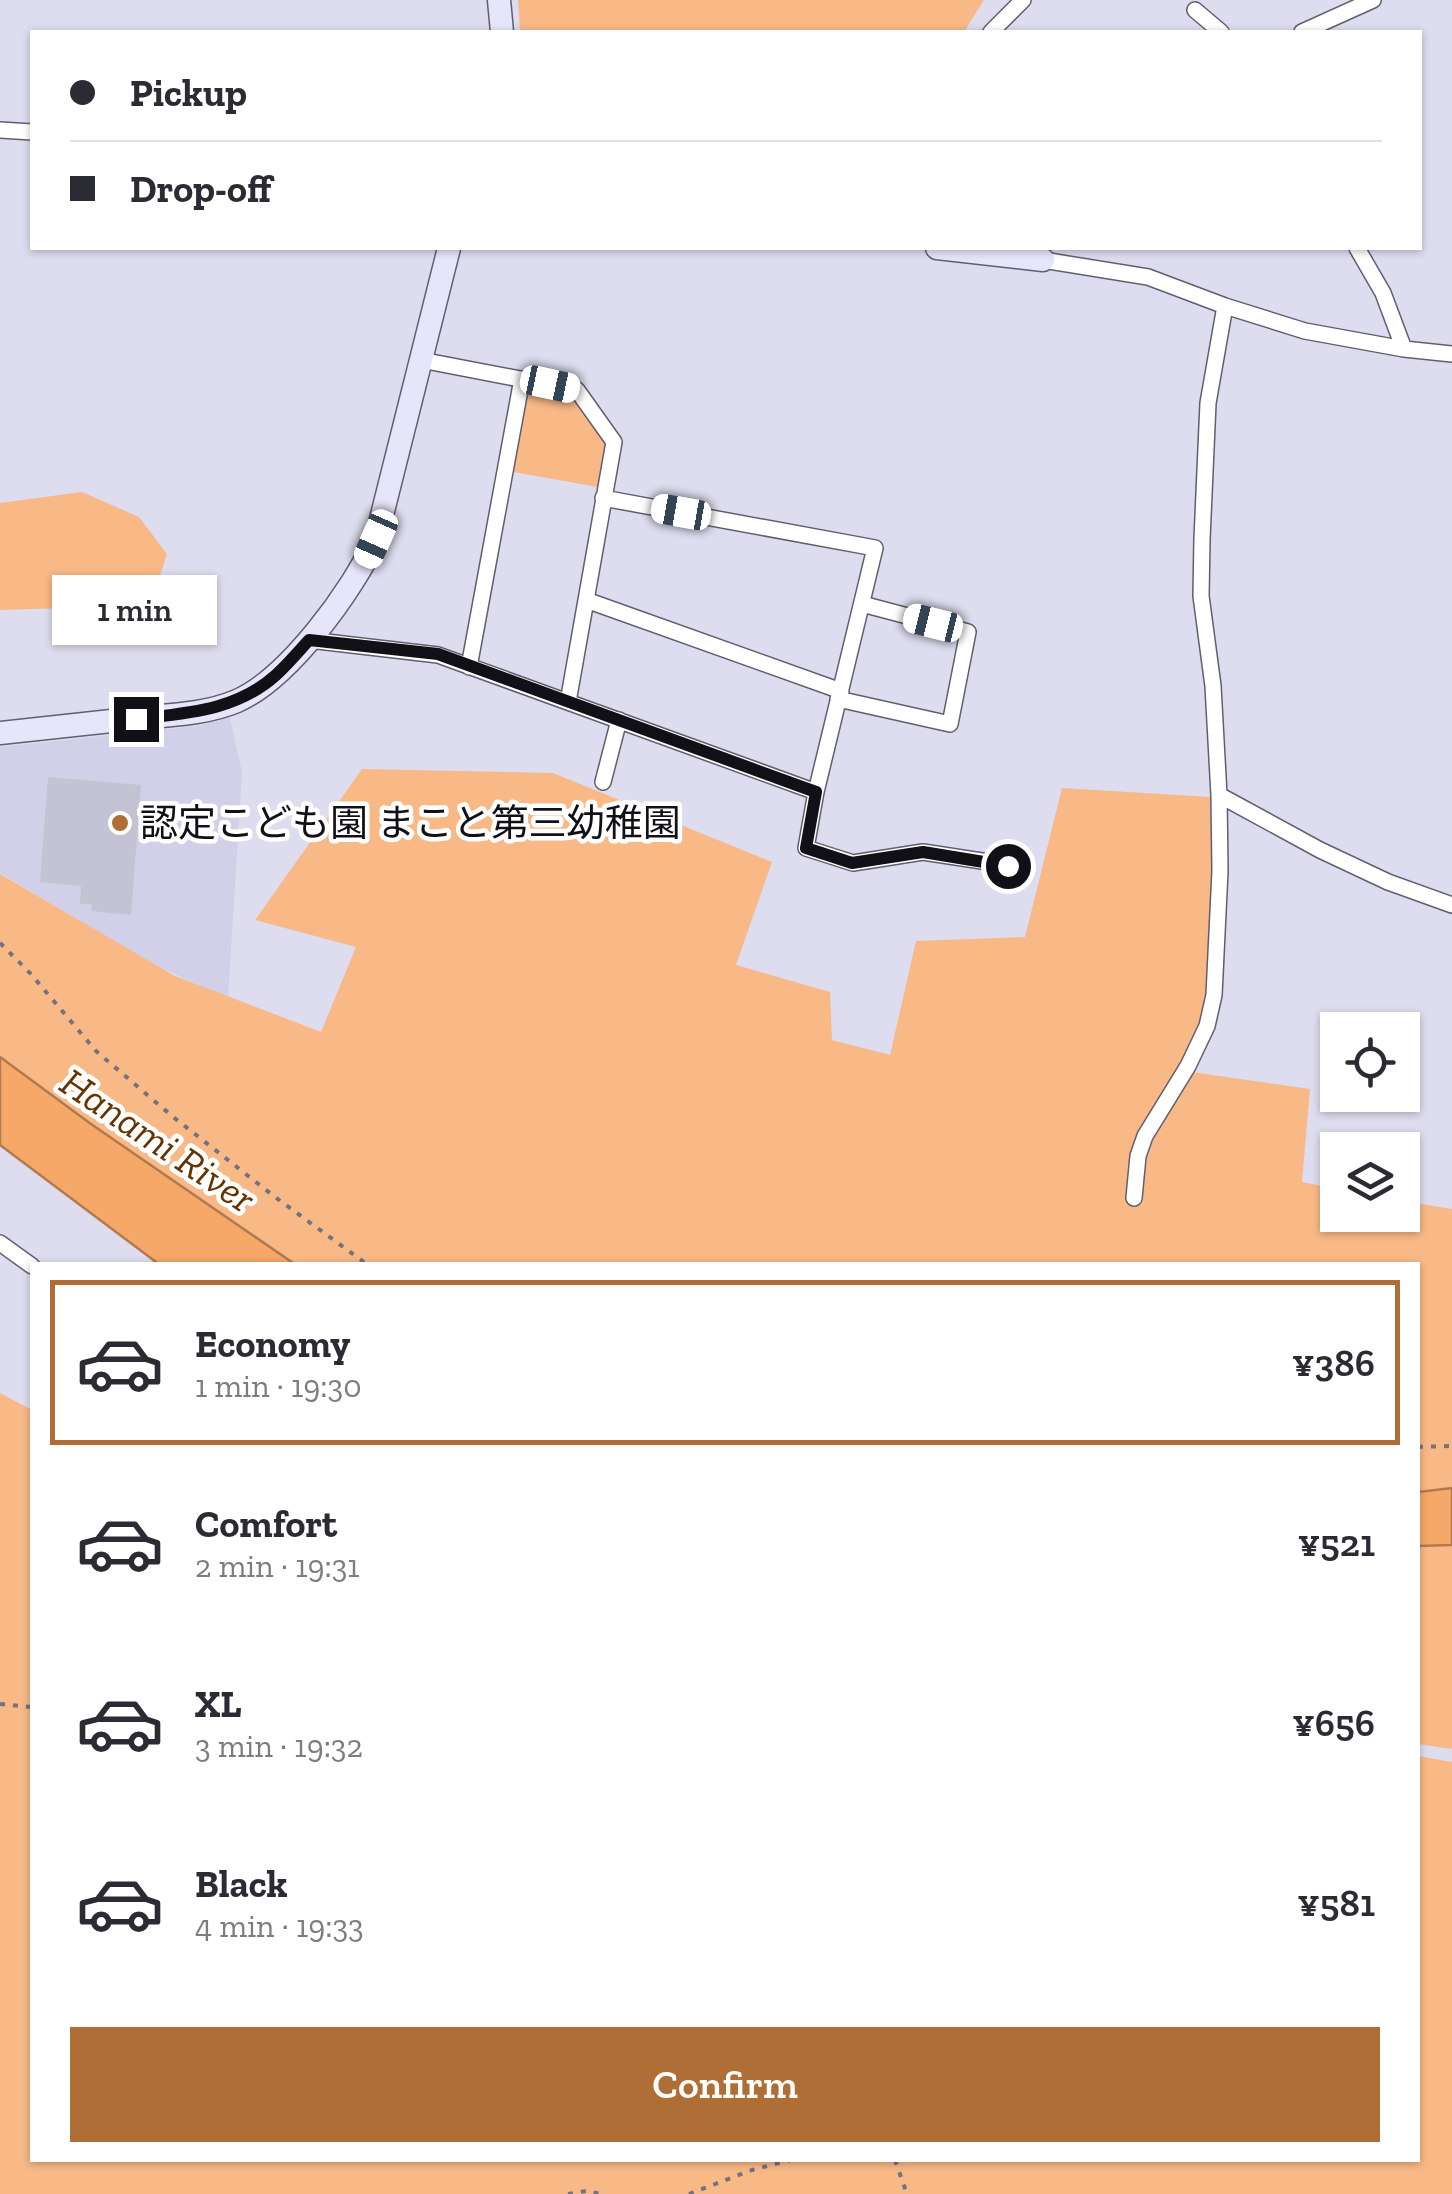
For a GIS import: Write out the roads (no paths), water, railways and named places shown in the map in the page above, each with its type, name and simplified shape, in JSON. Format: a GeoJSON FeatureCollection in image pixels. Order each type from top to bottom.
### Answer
{"type":"FeatureCollection","features":[{"type":"Feature","properties":{"kind":"street"},"geometry":{"type":"LineString","coordinates":[[499,0],[502,30]]}},
{"type":"Feature","properties":{"kind":"street"},"geometry":{"type":"LineString","coordinates":[[993,30],[1022,0]]}},
{"type":"Feature","properties":{"kind":"street"},"geometry":{"type":"LineString","coordinates":[[1306,30],[1373,0]]}},
{"type":"Feature","properties":{"kind":"street"},"geometry":{"type":"LineString","coordinates":[[1195,10],[1219,30]]}},
{"type":"Feature","properties":{"kind":"street"},"geometry":{"type":"LineString","coordinates":[[0,130],[30,132]]}},
{"type":"Feature","properties":{"kind":"street"},"geometry":{"type":"LineString","coordinates":[[0,732],[203,712],[239,700],[274,676],[309,640],[365,562],[376,539],[449,250]]}},
{"type":"Feature","properties":{"kind":"street"},"geometry":{"type":"LineString","coordinates":[[955,250],[1148,276],[1305,332],[1452,354]]}},
{"type":"Feature","properties":{"kind":"street"},"geometry":{"type":"LineString","coordinates":[[1359,250],[1383,293],[1404,348]]}},
{"type":"Feature","properties":{"kind":"street"},"geometry":{"type":"LineString","coordinates":[[1134,1198],[1144,1136],[1188,1066],[1207,1026],[1214,995],[1220,795],[1213,686],[1201,596],[1208,403],[1225,306]]}},
{"type":"Feature","properties":{"kind":"street"},"geometry":{"type":"LineString","coordinates":[[1430,352],[1452,344]]}},
{"type":"Feature","properties":{"kind":"street"},"geometry":{"type":"LineString","coordinates":[[422,360],[576,390],[614,442],[568,702]]}},
{"type":"Feature","properties":{"kind":"street"},"geometry":{"type":"LineString","coordinates":[[469,667],[522,379]]}},
{"type":"Feature","properties":{"kind":"street"},"geometry":{"type":"LineString","coordinates":[[604,498],[875,548],[806,848],[852,863],[923,852],[1008,866]]}},
{"type":"Feature","properties":{"kind":"street"},"geometry":{"type":"LineString","coordinates":[[586,600],[840,695],[950,724],[968,632],[862,604]]}},
{"type":"Feature","properties":{"kind":"street"},"geometry":{"type":"LineString","coordinates":[[309,640],[438,654],[816,792]]}},
{"type":"Feature","properties":{"kind":"street"},"geometry":{"type":"LineString","coordinates":[[602,782],[620,720]]}},
{"type":"Feature","properties":{"kind":"street"},"geometry":{"type":"LineString","coordinates":[[1220,795],[1320,850],[1452,905]]}},
{"type":"Feature","properties":{"kind":"street"},"geometry":{"type":"LineString","coordinates":[[0,1244],[30,1265]]}},
{"type":"Feature","properties":{"kind":"place","name":"認定こども園 まこと第三幼稚園"},"geometry":{"type":"Point","coordinates":[120,823]}},
{"type":"Feature","properties":{"kind":"water label","name":"Hanami River"},"geometry":{"type":"Point","coordinates":[158,1140]}}]}
